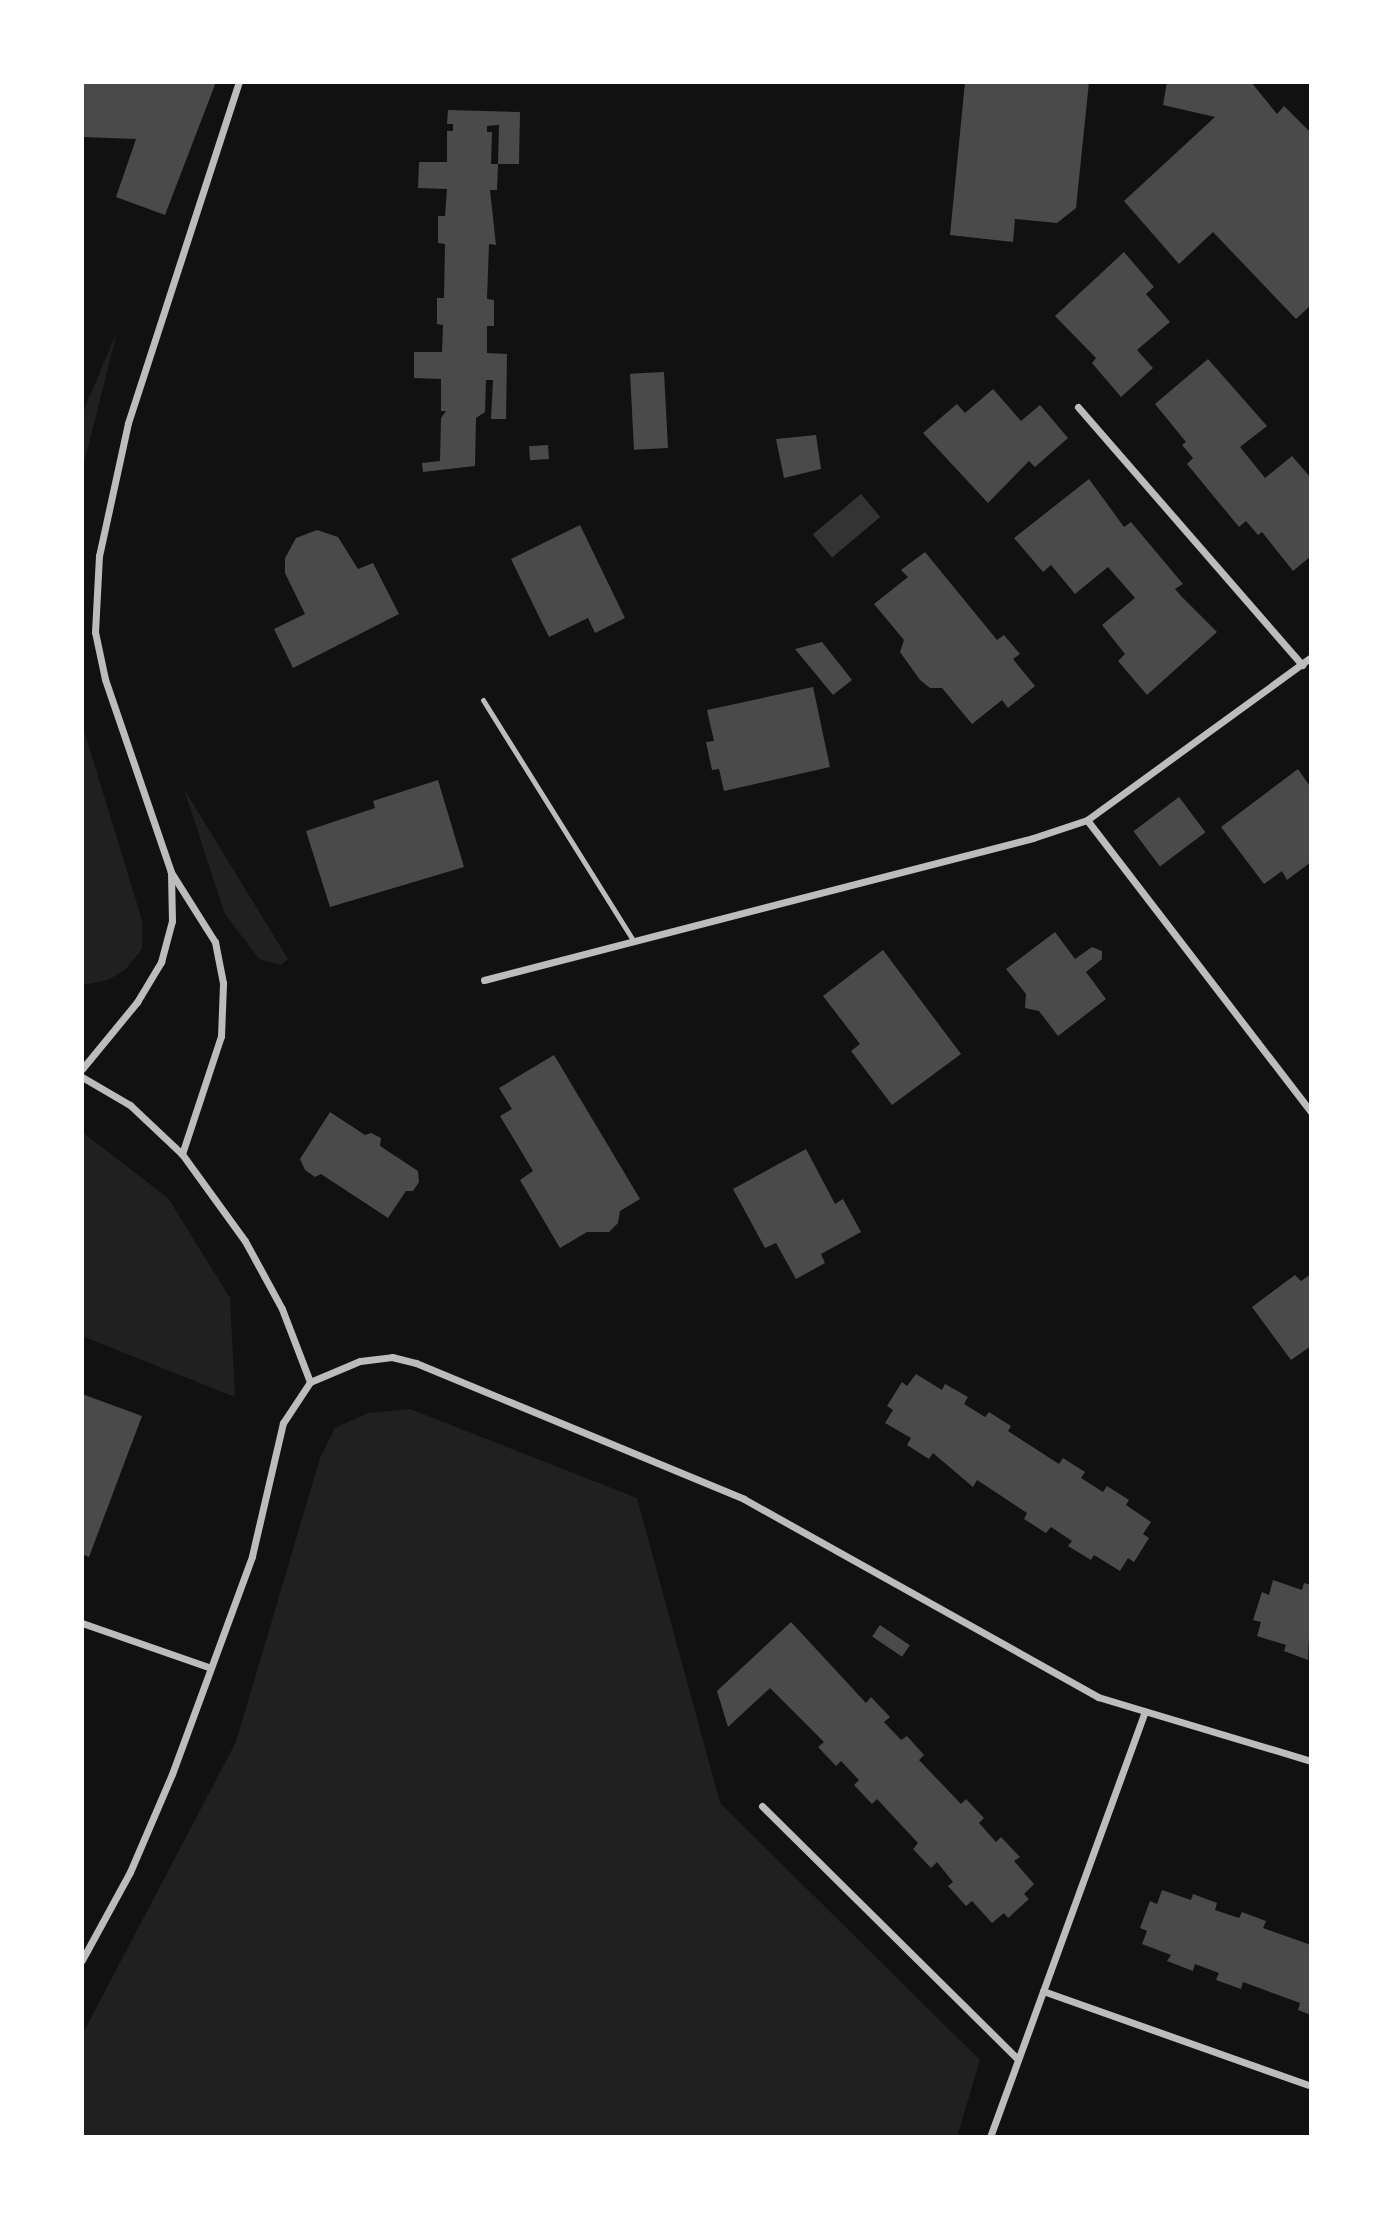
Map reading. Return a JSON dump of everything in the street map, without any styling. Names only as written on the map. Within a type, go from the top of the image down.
[{"type":"street","points":[[181,1154],[221,1036],[223,982],[215,942],[171,872],[105,679],[95,632],[99,556],[128,423],[239,82]]},
{"type":"street","points":[[1078,407],[1302,665]]},
{"type":"street","points":[[484,980],[1033,838],[1087,820],[1311,657]]},
{"type":"street","points":[[1087,820],[1311,1112]]},
{"type":"street","points":[[82,1069],[137,1002],[161,962],[172,920],[171,872]]},
{"type":"street","points":[[82,1077],[130,1105],[181,1154],[245,1241],[282,1309],[310,1382]]},
{"type":"street","points":[[82,1960],[131,1872],[172,1774],[208,1667],[252,1556],[283,1423],[310,1382],[360,1361],[392,1357],[540,1412],[744,1499],[1098,1697],[1144,1714],[1311,1762]]},
{"type":"street","points":[[82,1623],[208,1667]]},
{"type":"street","points":[[990,2137],[1144,1714]]},
{"type":"street","points":[[762,1806],[1018,2059]]},
{"type":"street","points":[[1043,1991],[1311,2086]]},
{"type":"lane","points":[[483,700],[633,940]]},
{"type":"shaded area","points":[[117,332],[82,471],[82,414]]},
{"type":"shaded area","points":[[861,494],[880,517],[832,557],[813,534]]},
{"type":"shaded area","points":[[82,724],[142,920],[142,949],[125,970],[108,980],[82,985]]},
{"type":"shaded area","points":[[184,789],[288,959],[281,965],[259,959],[225,914]]},
{"type":"shaded area","points":[[82,1132],[168,1198],[230,1298],[235,1397],[82,1336]]},
{"type":"shaded area","points":[[410,1409],[637,1498],[720,1803],[980,2060],[957,2137],[82,2137],[82,2035],[236,1742],[320,1458],[335,1428],[368,1413]]},
{"type":"building","points":[[82,82],[216,82],[165,215],[116,197],[136,139],[82,137]]},
{"type":"building","points":[[965,82],[1089,82],[1076,208],[1057,223],[1015,219],[1013,242],[950,235]]},
{"type":"building","points":[[1167,82],[1251,82],[1277,114],[1284,106],[1311,133],[1311,305],[1296,319],[1213,232],[1179,264],[1124,201],[1215,117],[1163,105]]},
{"type":"building","points":[[448,110],[520,112],[519,164],[498,164],[497,190],[490,190],[496,245],[489,244],[487,299],[494,300],[494,326],[487,326],[487,353],[507,354],[506,419],[491,419],[493,380],[486,380],[485,412],[476,418],[475,466],[423,472],[422,463],[440,461],[441,418],[446,411],[441,411],[441,379],[414,378],[414,352],[442,352],[443,325],[437,324],[437,298],[444,298],[445,244],[438,243],[438,216],[445,216],[447,189],[418,188],[419,162],[447,162],[447,131],[453,131],[453,124],[447,124]],"holes":[[[499,125],[498,164],[491,164],[492,132],[487,132],[487,126]]]},
{"type":"building","points":[[1124,252],[1154,287],[1146,294],[1170,322],[1137,350],[1153,368],[1121,397],[1092,363],[1096,358],[1055,316]]},
{"type":"building","points":[[1208,359],[1267,426],[1240,447],[1265,478],[1292,456],[1311,478],[1311,556],[1293,571],[1262,532],[1258,535],[1246,521],[1239,527],[1187,464],[1193,458],[1182,445],[1186,442],[1155,404]]},
{"type":"building","points":[[664,372],[668,448],[634,450],[630,374]]},
{"type":"building","points":[[993,389],[1021,421],[1040,405],[1068,438],[1035,467],[1029,461],[988,503],[923,433],[957,404],[965,413]]},
{"type":"building","points":[[816,435],[821,469],[784,478],[776,439]]},
{"type":"building","points":[[548,445],[549,459],[530,460],[529,446]]},
{"type":"building","points":[[1089,479],[1124,527],[1131,522],[1183,584],[1175,589],[1217,632],[1147,695],[1118,661],[1125,654],[1102,625],[1135,598],[1108,567],[1075,594],[1051,565],[1043,572],[1014,538]]},
{"type":"building","points":[[580,525],[625,618],[595,633],[588,618],[549,637],[511,559]]},
{"type":"building","points":[[317,530],[338,537],[358,569],[373,563],[399,614],[293,668],[274,629],[305,614],[285,573],[285,558],[296,538]]},
{"type":"building","points":[[925,552],[997,640],[1004,635],[1020,654],[1013,659],[1035,686],[1008,708],[1002,700],[972,724],[942,688],[930,688],[920,680],[900,652],[904,640],[874,604],[908,577],[901,570]]},
{"type":"building","points":[[822,642],[852,680],[833,695],[795,649]]},
{"type":"building","points":[[813,687],[830,767],[724,791],[719,769],[712,770],[706,742],[714,741],[707,710]]},
{"type":"building","points":[[1298,769],[1311,788],[1311,862],[1287,880],[1282,871],[1264,884],[1221,827]]},
{"type":"building","points":[[438,780],[464,867],[330,907],[306,831],[375,808],[373,801]]},
{"type":"building","points":[[1179,797],[1205,832],[1160,866],[1133,831]]},
{"type":"building","points":[[1055,932],[1075,959],[1092,947],[1102,951],[1102,959],[1086,972],[1106,999],[1058,1036],[1039,1011],[1025,1008],[1026,994],[1006,969]]},
{"type":"building","points":[[883,950],[961,1054],[892,1105],[851,1051],[860,1044],[823,996]]},
{"type":"building","points":[[554,1055],[640,1199],[620,1211],[618,1223],[609,1232],[587,1232],[560,1248],[520,1180],[533,1171],[500,1116],[512,1109],[499,1088]]},
{"type":"building","points":[[330,1112],[365,1135],[371,1133],[381,1138],[380,1146],[418,1171],[419,1182],[413,1191],[406,1191],[388,1218],[321,1174],[315,1177],[305,1170],[300,1159]]},
{"type":"building","points":[[806,1149],[835,1204],[843,1199],[861,1232],[821,1254],[825,1263],[796,1279],[776,1243],[765,1248],[733,1189]]},
{"type":"building","points":[[1311,1274],[1311,1346],[1291,1360],[1252,1307],[1295,1275],[1301,1281]]},
{"type":"building","points":[[916,1374],[942,1390],[945,1384],[968,1397],[964,1404],[985,1417],[989,1412],[1011,1426],[1008,1431],[1059,1464],[1063,1458],[1085,1472],[1081,1478],[1103,1492],[1107,1486],[1129,1500],[1126,1505],[1151,1522],[1143,1534],[1149,1538],[1134,1562],[1128,1558],[1120,1571],[1094,1555],[1091,1560],[1068,1546],[1072,1541],[1051,1527],[1046,1533],[1024,1519],[1027,1513],[977,1480],[973,1487],[933,1453],[929,1459],[907,1445],[911,1438],[885,1423],[893,1410],[887,1406],[902,1382],[907,1386]]},
{"type":"building","points":[[82,1394],[142,1416],[89,1557],[82,1554]]},
{"type":"building","points":[[1273,1580],[1302,1590],[1304,1583],[1311,1585],[1308,1660],[1284,1651],[1286,1645],[1257,1636],[1261,1622],[1253,1620],[1262,1592],[1269,1595]]},
{"type":"building","points":[[791,1622],[866,1703],[871,1697],[890,1717],[884,1722],[901,1740],[907,1736],[924,1755],[919,1760],[961,1804],[966,1799],[984,1818],[979,1823],[996,1842],[1001,1837],[1020,1857],[1014,1861],[1034,1884],[1024,1894],[1029,1899],[1008,1918],[1004,1913],[992,1923],[972,1901],[966,1906],[948,1886],[953,1882],[937,1862],[931,1868],[913,1849],[918,1843],[877,1799],[872,1804],[854,1785],[859,1780],[841,1761],[836,1766],[818,1747],[824,1742],[770,1688],[728,1727],[717,1691]]},
{"type":"building","points":[[880,1625],[910,1645],[902,1657],[872,1637]]},
{"type":"building","points":[[1162,1890],[1191,1900],[1193,1894],[1217,1903],[1215,1910],[1239,1918],[1242,1912],[1266,1921],[1263,1928],[1311,1945],[1311,2015],[1298,2010],[1300,2003],[1243,1982],[1241,1989],[1216,1980],[1219,1973],[1195,1964],[1193,1971],[1167,1961],[1171,1955],[1142,1944],[1147,1931],[1140,1928],[1150,1901],[1157,1904]]}]
